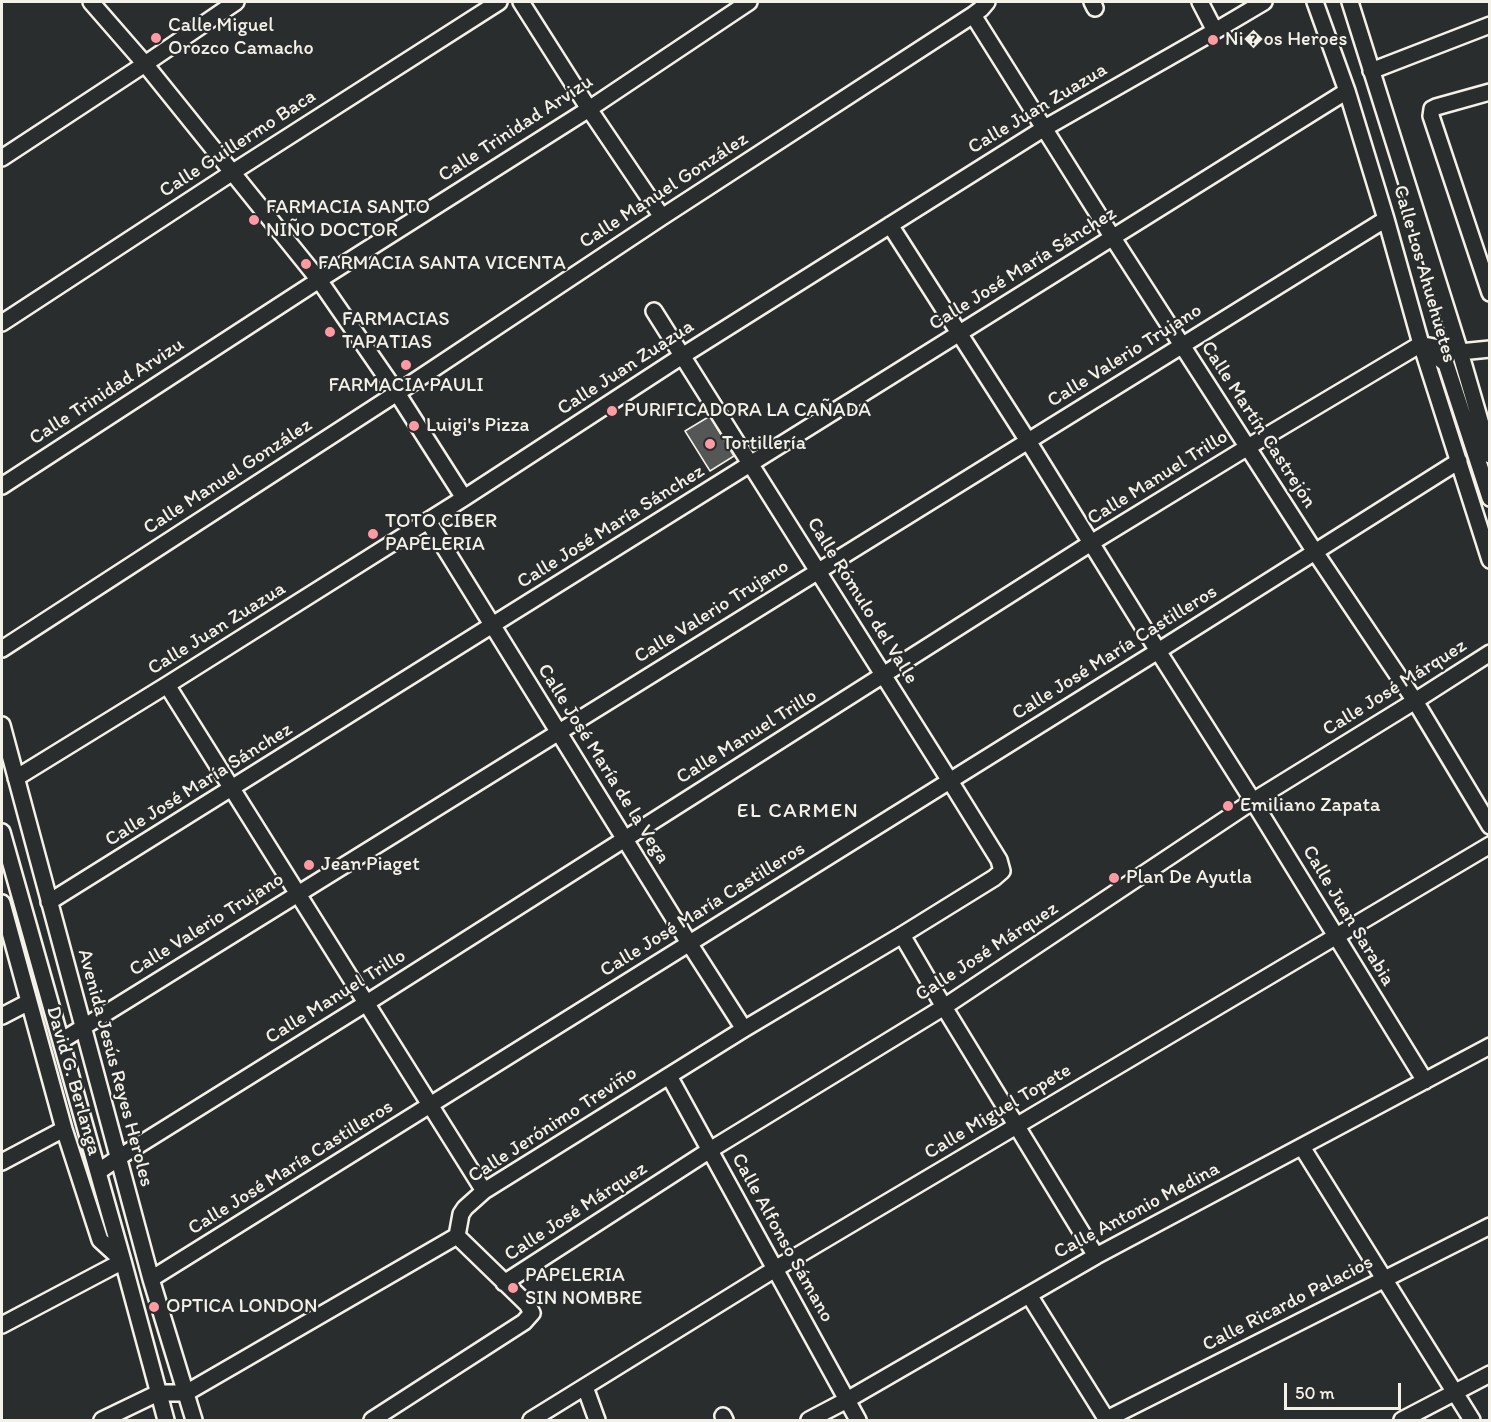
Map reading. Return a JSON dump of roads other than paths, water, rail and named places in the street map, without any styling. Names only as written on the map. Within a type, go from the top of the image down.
[{"type":"street","points":[[91,2],[145,64],[319,279],[397,393],[464,498]]},
{"type":"street","points":[[2,158],[236,2]]},
{"type":"street","name":"Calle Guillermo Baca","points":[[2,323],[499,2]]},
{"type":"street","points":[[521,2],[589,109],[662,217]]},
{"type":"street","name":"Calle Trinidad Arvizu","points":[[2,486],[319,279],[589,109],[750,2]]},
{"type":"street","name":"Calle Manuel González","points":[[2,649],[973,15],[986,2]]},
{"type":"street","points":[[1200,2],[1215,31]]},
{"type":"street","name":"Calle Juan Zuazua","points":[[16,778],[428,521],[682,356],[1043,129],[1264,2]]},
{"type":"street","name":"Calle Los Ahuehuetes","points":[[1315,2],[1347,91],[1421,344],[1490,560]]},
{"type":"street","name":"Calle Los Ahuehuetes","points":[[1350,2],[1490,455]]},
{"type":"street","name":"Calle Martín Castrejón","points":[[973,15],[1043,129],[1315,552],[1415,701],[1490,826]]},
{"type":"street","points":[[1371,71],[1490,25]]},
{"type":"street","name":"Calle José María Sánchez","points":[[49,902],[1347,91]]},
{"type":"street","points":[[1490,92],[1436,107],[1431,113],[1483,250],[1490,293]]},
{"type":"street","name":"Calle Valerio Trujano","points":[[61,1041],[1386,219]]},
{"type":"street","name":"Calle Juan Sarabia","points":[[890,225],[1028,441],[1425,1081]]},
{"type":"street","name":"Calle Rómulo del Valle","points":[[654,311],[950,781],[999,860],[1002,871]]},
{"type":"street","points":[[1421,344],[1460,352],[1490,349]]},
{"type":"street","points":[[1421,344],[1446,364],[1490,498]]},
{"type":"street","name":"Calle Manuel Trillo","points":[[98,1172],[1091,543],[1421,344]]},
{"type":"street","name":"Calle José María Castilleros","points":[[151,1279],[1459,461]]},
{"type":"street","name":"Calle José María de la Vega","points":[[428,521],[744,1029]]},
{"type":"street","name":"Calle José Márquez","points":[[504,1283],[710,1150],[944,1007],[1253,801],[1490,653]]},
{"type":"street","points":[[167,685],[484,1191]]},
{"type":"street","name":"Avenida Jesús Reyes Heroles","points":[[2,725],[151,1279],[194,1420]]},
{"type":"street","points":[[2,832],[166,1420]]},
{"type":"street","name":"Calle Miguel Topete","points":[[531,1420],[775,1269],[1490,845]]},
{"type":"street","name":"Calle Jerónimo Treviño","points":[[457,1236],[461,1214],[484,1191],[744,1029],[902,935],[1002,871]]},
{"type":"street","name":"David G. Berlanga","points":[[2,903],[64,1128],[100,1240],[123,1261]]},
{"type":"street","points":[[902,935],[1096,1256]]},
{"type":"street","points":[[2,1016],[28,1002]]},
{"type":"street","name":"Calle Antonio Medina","points":[[809,1420],[1096,1256],[1490,1046]]},
{"type":"street","name":"Calle Alfonso Sámano","points":[[669,1076],[858,1420]]},
{"type":"street","points":[[2,1162],[64,1128]]},
{"type":"street","points":[[1302,1147],[1472,1420]]},
{"type":"street","name":"Calle Ricardo Palacios","points":[[1106,1420],[1490,1226]]},
{"type":"street","points":[[102,1420],[159,1393],[186,1393],[457,1236],[527,1304],[532,1313],[524,1322],[372,1420]]},
{"type":"street","points":[[2,1325],[123,1261]]},
{"type":"street","points":[[1029,1295],[1106,1420]]},
{"type":"street","points":[[1402,1420],[1490,1374]]},
{"type":"street","points":[[585,1387],[597,1420]]},
{"type":"place","name":"Calle Miguel Orozco Camacho","points":[[156,38]]},
{"type":"place","name":"Ni�os Heroes","points":[[1213,40]]},
{"type":"place","name":"FARMACIA SANTO NIÑO DOCTOR","points":[[254,220]]},
{"type":"place","name":"FARMACIA SANTA VICENTA","points":[[306,264]]},
{"type":"place","name":"FARMACIAS TAPATIAS","points":[[330,332]]},
{"type":"place","name":"FARMACIA PAULI","points":[[406,365]]},
{"type":"place","name":"PURIFICADORA LA CAÑADA","points":[[612,411]]},
{"type":"place","name":"Luigi's Pizza","points":[[414,426]]},
{"type":"place","name":"Tortillería","points":[[710,444]]},
{"type":"place","name":"TOTO CIBER PAPELERIA","points":[[373,534]]},
{"type":"place","name":"Emiliano Zapata","points":[[1228,806]]},
{"type":"place","name":"Jean Piaget","points":[[309,865]]},
{"type":"place","name":"Plan De Ayutla","points":[[1114,878]]},
{"type":"place","name":"PAPELERIA SIN NOMBRE","points":[[513,1288]]},
{"type":"place","name":"OPTICA LONDON","points":[[154,1307]]},
{"type":"district","name":"EL CARMEN","points":[[798,812]]}]
